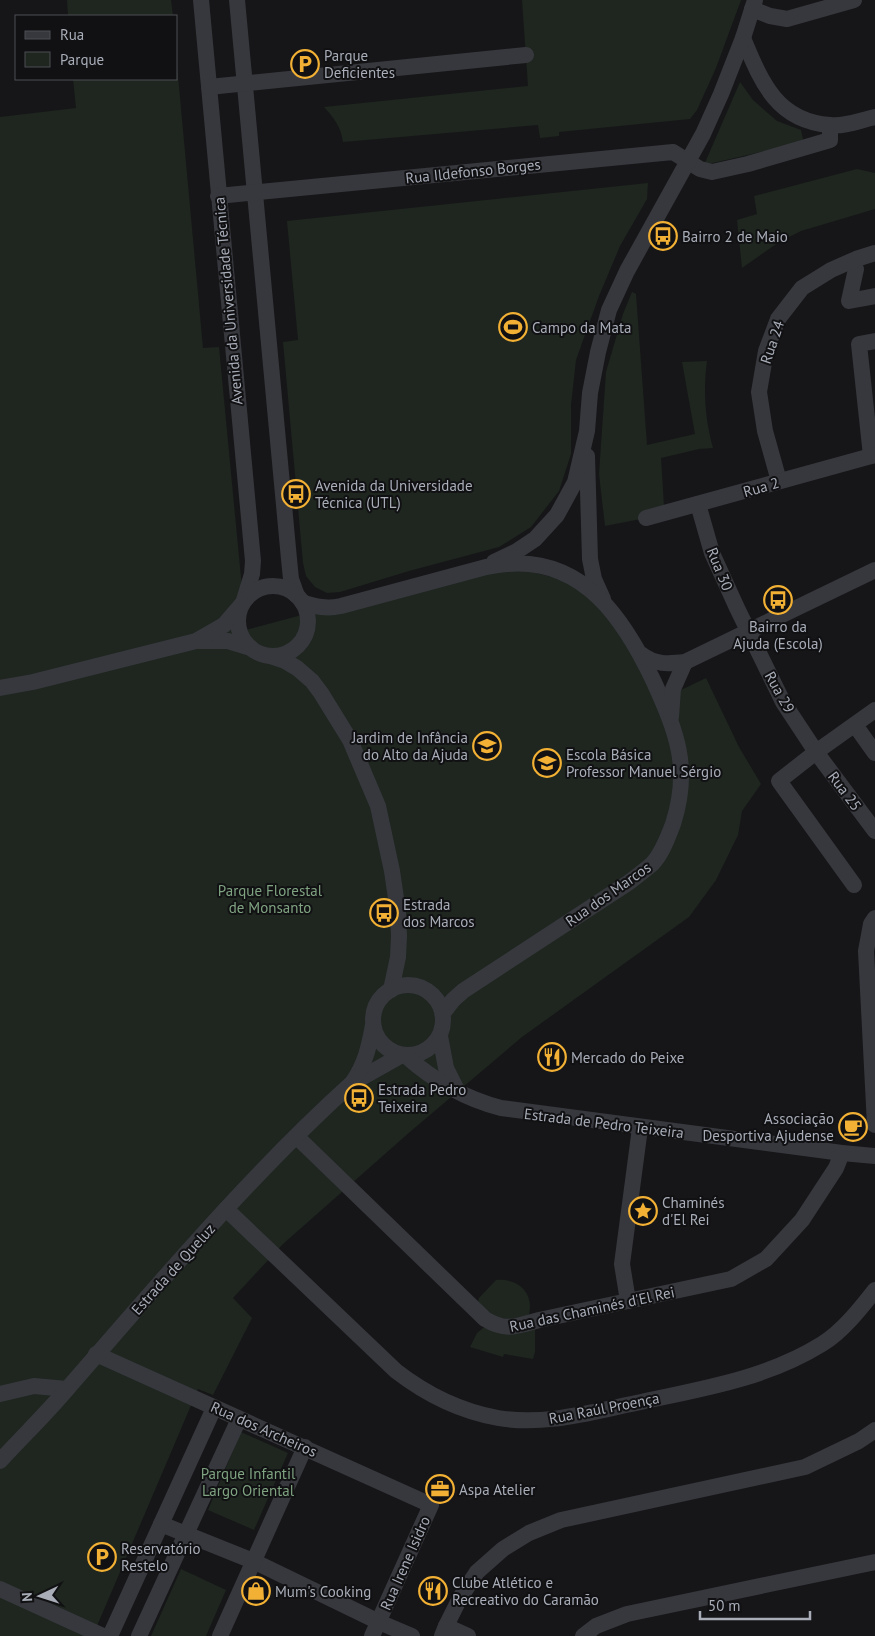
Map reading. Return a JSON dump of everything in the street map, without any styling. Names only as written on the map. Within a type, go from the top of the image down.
[{"type":"street","name":"Avenida da Universidade Técnica","points":[[201,0],[253,561],[252,574],[243,602]]},
{"type":"street","points":[[237,0],[291,579],[306,612],[307,623],[302,638],[291,650],[281,655],[270,656]]},
{"type":"street","points":[[486,567],[535,539],[557,515],[575,482],[587,431],[594,372],[609,310],[627,271],[703,134],[721,94],[754,5],[770,16],[787,19],[854,0]]},
{"type":"street","points":[[743,38],[767,90],[780,104],[792,113],[807,121],[830,126],[875,116]]},
{"type":"street","points":[[209,87],[526,55]]},
{"type":"street","name":"Rua Ildefonso Borges","points":[[218,196],[673,152],[700,169],[712,172],[748,164],[830,140],[830,126]]},
{"type":"street","name":"Rua 24","points":[[779,481],[765,431],[759,392],[766,351],[778,319],[802,288],[832,270],[875,253]]},
{"type":"street","points":[[856,269],[849,301],[875,296]]},
{"type":"street","points":[[867,343],[873,456]]},
{"type":"street","points":[[587,431],[590,559],[594,579],[604,601]]},
{"type":"street","name":"Rua 2","points":[[646,518],[873,456]]},
{"type":"street","name":"Rua 30","points":[[698,504],[712,553],[748,631]]},
{"type":"street","name":"Rua dos Marcos","points":[[299,599],[316,607],[330,608],[486,567],[509,563],[536,565],[552,569],[587,587],[604,601],[622,623],[641,654],[671,720],[679,747],[681,763],[680,794],[678,808],[668,838],[653,863],[628,883],[463,991],[443,1013]]},
{"type":"street","points":[[641,654],[650,661],[659,664],[685,662],[875,570]]},
{"type":"street","points":[[0,688],[33,682],[203,638],[224,625],[253,592],[264,587],[275,586],[287,589],[299,599]]},
{"type":"street","points":[[243,602],[239,613],[240,632],[242,638],[251,648]]},
{"type":"street","name":"Rua 29","points":[[748,631],[783,702],[816,752]]},
{"type":"street","points":[[192,642],[219,640],[235,643],[285,661],[312,681],[350,740],[378,806],[392,871],[398,912],[399,936],[398,957],[391,990]]},
{"type":"street","name":"Rua dos Marcos","points":[[671,720],[673,689],[685,662]]},
{"type":"street","points":[[854,885],[779,781],[875,710]]},
{"type":"street","points":[[855,725],[875,754]]},
{"type":"street","name":"Rua 25","points":[[816,752],[875,831]]},
{"type":"street","points":[[875,918],[871,924],[866,951],[875,1125]]},
{"type":"street","points":[[407,985],[423,988],[432,994],[439,1003],[443,1013],[443,1025],[440,1036],[426,1051],[417,1055],[404,1056],[392,1052],[383,1045],[373,1025],[373,1015],[383,996],[401,986],[407,985]]},
{"type":"street","name":"Estrada de Queluz","points":[[0,1461],[67,1389],[226,1209],[352,1083],[359,1074],[368,1052],[373,1025]]},
{"type":"street","points":[[440,1036],[446,1068],[457,1090]]},
{"type":"street","name":"Estrada de Queluz","points":[[352,1083],[404,1056]]},
{"type":"street","name":"Estrada de Pedro Teixeira","points":[[404,1056],[433,1078],[467,1097],[501,1108],[640,1128],[875,1156]]},
{"type":"street","points":[[628,1301],[622,1264],[640,1128]]},
{"type":"street","name":"Rua das Chaminés d'El Rei","points":[[296,1137],[485,1319],[504,1328],[731,1279],[766,1259],[802,1220],[836,1168],[842,1153]]},
{"type":"street","name":"Rua Raúl Proença","points":[[226,1209],[396,1372],[427,1394],[454,1406],[498,1418],[525,1420],[565,1418],[750,1377],[797,1358],[825,1342],[858,1312],[875,1290]]},
{"type":"street","name":"Rua dos Archeiros","points":[[96,1354],[431,1505]]},
{"type":"street","points":[[0,1394],[34,1386],[67,1389]]},
{"type":"street","points":[[110,1636],[214,1408]]},
{"type":"street","points":[[139,1636],[239,1419]]},
{"type":"street","points":[[468,1636],[444,1631],[460,1598],[477,1572],[503,1549],[529,1533],[560,1520],[805,1467],[859,1441],[875,1430]]},
{"type":"street","points":[[220,1636],[305,1447]]},
{"type":"street","name":"Rua Irene Isidro","points":[[375,1629],[431,1505]]},
{"type":"street","points":[[161,1524],[253,1561],[375,1629],[412,1636]]},
{"type":"street","points":[[583,1636],[596,1626],[626,1614],[875,1562]]},
{"type":"street","points":[[0,1589],[102,1636]]},
{"type":"green space","points":[[67,0],[171,0],[173,15],[68,15]]},
{"type":"green space","points":[[522,0],[741,0],[716,68],[697,110],[690,119],[559,132],[559,136],[540,138],[538,125],[343,142],[341,132],[324,107],[528,86]]},
{"type":"green space","name":"Parque Florestal de Monsanto","points":[[178,76],[203,348],[219,347],[246,630],[500,564],[584,585],[622,624],[660,700],[706,678],[739,747],[761,784],[742,811],[738,835],[716,880],[689,917],[522,1037],[411,1131],[283,1244],[233,1298],[252,1318],[213,1395],[198,1389],[94,1633],[0,1591],[0,117],[76,108],[73,80],[178,80]]},
{"type":"green space","points":[[740,82],[753,100],[777,121],[801,130],[803,139],[800,143],[704,165]]},
{"type":"green space","points":[[857,169],[875,173],[875,209],[801,231],[779,242],[742,268],[737,220],[757,214],[754,196]]},
{"type":"green space","points":[[648,183],[647,199],[620,246],[599,296],[576,360],[571,405],[571,454],[559,491],[531,527],[499,547],[340,592],[327,593],[315,587],[306,576],[303,563],[283,342],[298,340],[287,221]]},
{"type":"green space","points":[[632,292],[636,294],[647,445],[695,434],[682,362],[707,361],[706,404],[713,448],[699,449],[661,458],[664,506],[646,518],[605,526],[599,474],[606,372],[623,314]]},
{"type":"green space","points":[[496,1280],[512,1282],[524,1289],[530,1302],[528,1318],[517,1320],[492,1317],[478,1302],[479,1298]]},
{"type":"green space","points":[[535,1327],[535,1352],[533,1359],[504,1354],[503,1357],[470,1347],[477,1333],[483,1328]]},
{"type":"green space","name":"Parque Infantil Largo Oriental","points":[[241,1432],[288,1453],[254,1530],[208,1510]]},
{"type":"green space","points":[[181,1569],[226,1590],[206,1636],[151,1636]]},
{"type":"green space","points":[[0,1594],[86,1636],[0,1636]]},
{"type":"place","name":"Parque Deficientes","points":[[305,64]]},
{"type":"place","name":"Bairro 2 de Maio","points":[[663,236]]},
{"type":"place","name":"Campo da Mata","points":[[513,327]]},
{"type":"place","name":"Avenida da Universidade Técnica (UTL)","points":[[296,494]]},
{"type":"place","name":"Bairro da Ajuda (Escola)","points":[[778,600]]},
{"type":"place","name":"Jardim de Infância do Alto da Ajuda","points":[[487,746]]},
{"type":"place","name":"Escola Básica Professor Manuel Sérgio","points":[[547,763]]},
{"type":"place","name":"Estrada dos Marcos","points":[[384,913]]},
{"type":"place","name":"Mercado do Peixe","points":[[552,1057]]},
{"type":"place","name":"Estrada Pedro Teixeira","points":[[359,1098]]},
{"type":"place","name":"Associação Desportiva Ajudense","points":[[853,1127]]},
{"type":"place","name":"Chaminés d'El Rei","points":[[643,1211]]},
{"type":"place","name":"Aspa Atelier","points":[[440,1489]]},
{"type":"place","name":"Reservatório Restelo","points":[[102,1557]]},
{"type":"place","name":"Mum's Cooking","points":[[256,1591]]},
{"type":"place","name":"Clube Atlético e Recreativo do Caramão","points":[[433,1591]]}]
